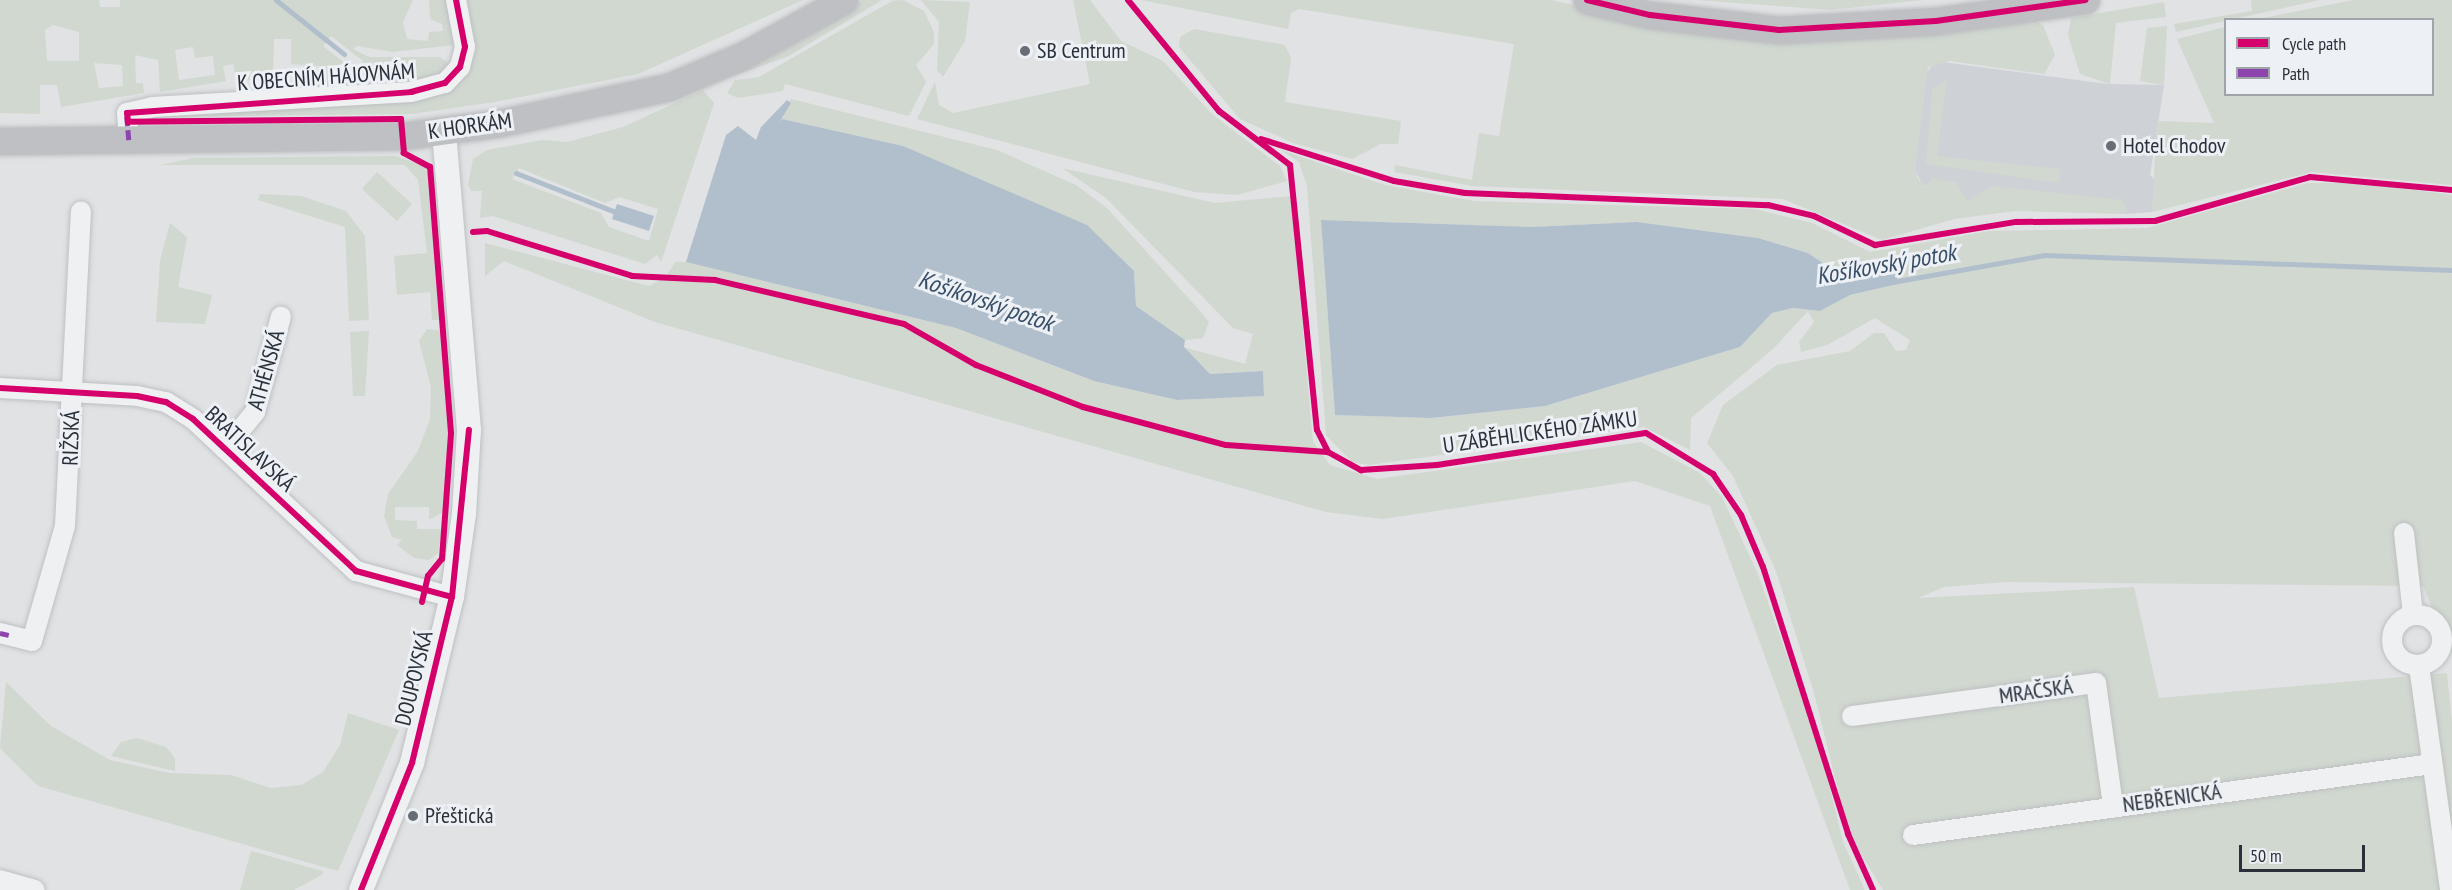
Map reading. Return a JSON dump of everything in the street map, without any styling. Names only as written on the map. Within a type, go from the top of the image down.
[{"type":"main road","name":"K HORKÁM","points":[[0,141],[129,141],[444,131],[669,87],[744,56],[844,0]]},
{"type":"main road","points":[[1587,0],[1650,15],[1779,30],[1936,21],[2044,2],[2086,0]]},
{"type":"street","name":"K OBECNÍM HÁJOVNÁM","points":[[129,141],[127,113],[152,107],[411,92],[445,84],[460,67],[465,47],[456,0]]},
{"type":"street","name":"DOUPOVSKÁ","points":[[361,890],[412,763],[452,597],[469,430],[444,131]]},
{"type":"street","name":"RIŽSKÁ","points":[[7,634],[32,641],[65,525],[81,211]]},
{"type":"street","name":"ATHÉNSKÁ","points":[[225,449],[255,412],[281,316]]},
{"type":"street","name":"BRATISLAVSKÁ","points":[[0,388],[73,392],[166,402],[225,449],[356,571],[452,597]]},
{"type":"street","points":[[2403,532],[2413,615]]},
{"type":"street","points":[[2413,615],[2432,620],[2447,644],[2437,656],[2418,666],[2404,662],[2392,646],[2396,626],[2413,615]]},
{"type":"street","points":[[2418,666],[2450,890]]},
{"type":"street","name":"MRAČSKÁ","points":[[1852,716],[2096,683],[2113,806]]},
{"type":"street","name":"NEBŘENICKÁ","points":[[1913,835],[2432,764]]},
{"type":"street","points":[[0,880],[35,890]]},
{"type":"shaded area","points":[[0,0],[99,0],[100,7],[120,7],[120,0],[413,0],[403,22],[407,39],[428,41],[429,32],[443,31],[442,24],[430,19],[429,0],[446,0],[455,45],[392,52],[357,46],[353,49],[369,57],[439,57],[450,64],[446,73],[425,82],[318,89],[320,66],[291,64],[291,39],[274,39],[273,79],[236,80],[233,64],[223,66],[226,81],[160,92],[158,60],[135,55],[136,83],[143,83],[144,93],[61,107],[57,85],[40,85],[40,114],[0,113]],"holes":[[[53,25],[79,32],[79,61],[47,61],[45,30]],[[331,36],[363,61],[355,71],[323,46]],[[193,47],[195,58],[213,56],[215,75],[179,80],[175,50]],[[94,63],[122,65],[123,86],[99,88]]]},
{"type":"shaded area","points":[[467,0],[803,0],[638,74],[495,102],[412,114],[150,117],[439,95],[460,81],[475,53]]},
{"type":"shaded area","points":[[863,0],[882,0],[789,56],[734,76],[733,72]]},
{"type":"shaded area","points":[[903,0],[924,11],[934,32],[934,44],[916,65],[926,82],[909,116],[785,84],[783,91],[738,98],[727,93],[735,80],[759,77],[892,1]]},
{"type":"shaded area","points":[[921,0],[970,2],[965,41],[943,77],[937,70],[939,22]]},
{"type":"shaded area","points":[[1073,0],[1090,0],[1121,41],[1163,61],[1213,115],[1280,166],[1287,181],[1237,195],[1194,192],[917,119],[935,82],[939,105],[953,113],[1090,84]]},
{"type":"shaded area","points":[[1141,0],[1552,0],[1682,32],[1805,42],[2034,20],[2043,25],[2055,55],[2044,74],[1949,61],[1928,67],[1915,170],[1918,179],[1926,187],[1932,178],[1955,182],[1968,201],[1992,186],[2122,200],[2127,208],[2124,214],[2015,211],[1954,219],[1882,240],[1783,199],[1472,186],[1394,172],[1395,165],[1472,180],[1479,133],[1499,136],[1514,44],[1299,9],[1291,13],[1288,29]]},
{"type":"shaded area","points":[[1696,0],[1923,0],[1830,10]]},
{"type":"shaded area","points":[[2251,0],[2320,0],[2239,18],[2224,18],[2224,21],[2176,32],[2174,24],[2252,11]]},
{"type":"shaded area","points":[[2353,0],[2452,0],[2452,185],[2312,172],[2152,212],[2157,121],[2214,123],[2177,39],[2224,27],[2224,96],[2434,96],[2434,18],[2263,18]]},
{"type":"shaded area","points":[[2164,2],[2166,17],[2116,23],[2110,84],[2080,74],[2068,35],[2071,18]]},
{"type":"shaded area","points":[[2167,26],[2164,85],[2140,81],[2147,28]]},
{"type":"shaded area","points":[[1194,29],[1285,45],[1291,58],[1285,102],[1401,121],[1398,144],[1381,144],[1352,159],[1293,143],[1240,119],[1179,47],[1180,37]]},
{"type":"shaded area","points":[[1935,61],[2107,84],[2164,85],[2150,175],[2155,180],[2152,212],[2124,214],[2126,210],[1985,190],[1968,202],[1955,182],[1923,186],[1915,170],[1923,78]]},
{"type":"shaded area","points":[[1947,80],[1937,156],[2061,169],[2059,183],[1926,164],[1932,89]]},
{"type":"shaded area","points":[[703,90],[714,103],[661,262],[657,255],[645,264],[493,216],[480,218],[482,191],[471,191],[468,185],[473,159],[487,150],[542,140],[567,142],[623,127]],"holes":[[[519,168],[605,203],[619,197],[658,209],[649,241],[609,227],[601,213],[512,179]]]},
{"type":"shaded area","points":[[791,99],[997,150],[1076,185],[1107,208],[1200,311],[1209,322],[1203,338],[1185,340],[1136,306],[1134,271],[903,146],[782,119]]},
{"type":"shaded area","points":[[1281,150],[1385,185],[1474,201],[1755,209],[1812,223],[1870,252],[1989,231],[2147,228],[2308,183],[2364,183],[2452,195],[2452,656],[2423,586],[2006,582],[1944,587],[1918,598],[2134,587],[2159,698],[2447,673],[2452,723],[2452,890],[1883,890],[1849,834],[1814,693],[1776,571],[1733,476],[1707,443],[1723,405],[1777,365],[1850,351],[1874,333],[1884,333],[1896,351],[1906,350],[1910,340],[1875,318],[1827,345],[1801,352],[1799,342],[1814,322],[1808,311],[1773,349],[1691,418],[1690,450],[1644,427],[1369,465],[1352,462],[1326,435],[1307,186],[1299,162]],"holes":[[[1321,220],[1531,227],[1637,222],[1758,238],[1808,253],[1832,269],[1895,272],[1898,284],[1850,295],[1820,311],[1793,308],[1772,313],[1740,347],[1545,406],[1431,418],[1335,415]]]},
{"type":"shaded area","points":[[395,156],[423,165],[429,175],[439,320],[432,320],[430,292],[397,295],[394,256],[427,253],[418,180],[405,165],[160,165],[194,158]]},
{"type":"shaded area","points":[[1062,168],[1215,203],[1291,196],[1313,442],[1330,465],[1377,479],[1641,442],[1700,473],[1722,497],[1758,574],[1821,752],[1843,842],[1865,890],[1850,890],[1710,506],[1635,481],[1383,519],[1326,512],[655,322],[504,261],[485,276],[485,243],[649,286],[666,277],[675,262],[686,262],[956,328],[1094,381],[1177,400],[1264,396],[1263,371],[1210,374],[1183,347],[1245,364],[1253,334],[1233,328],[1106,198]]},
{"type":"shaded area","points":[[377,172],[412,204],[397,221],[362,189]]},
{"type":"shaded area","points":[[260,194],[301,196],[346,211],[365,236],[369,320],[349,321],[345,227],[258,200]]},
{"type":"shaded area","points":[[170,223],[187,237],[178,287],[212,295],[205,324],[156,322],[160,261]]},
{"type":"shaded area","points":[[427,329],[444,331],[448,432],[444,512],[429,520],[429,507],[395,507],[395,520],[417,521],[417,529],[442,529],[438,553],[429,560],[414,558],[397,545],[402,540],[392,537],[384,516],[388,494],[418,451],[430,419],[431,387],[419,341]]},
{"type":"shaded area","points":[[369,331],[365,396],[353,396],[350,332]]},
{"type":"shaded area","points":[[6,682],[51,726],[110,760],[169,773],[231,775],[271,788],[301,785],[323,772],[340,745],[348,713],[399,730],[338,871],[38,786],[0,748]]},
{"type":"shaded area","points":[[137,738],[166,747],[175,758],[175,771],[111,756],[121,742]]},
{"type":"shaded area","points":[[251,851],[322,871],[323,874],[294,890],[240,890]]},
{"type":"water","points":[[787,100],[791,103],[779,123],[782,119],[903,146],[1087,225],[1134,271],[1136,306],[1185,340],[1184,347],[1210,374],[1263,371],[1264,396],[1177,400],[1094,381],[956,328],[686,262],[726,135],[738,126],[756,140],[761,127]]},
{"type":"water","points":[[617,204],[654,216],[649,231],[612,219]]},
{"type":"water","points":[[1321,220],[1531,227],[1637,222],[1758,238],[1808,253],[1832,269],[1896,272],[1898,284],[1850,295],[1820,311],[1793,308],[1772,313],[1740,347],[1545,406],[1431,418],[1335,415]]},
{"type":"waterway","name":"Košíkovský potok","points":[[276,0],[344,54]]},
{"type":"waterway","name":"Košíkovský potok","points":[[516,173],[618,213]]},
{"type":"waterway","name":"Košíkovský potok","points":[[1892,282],[2045,255],[2452,270]]},
{"type":"marked path","points":[[127,117],[129,141]]},
{"type":"marked path","points":[[0,633],[13,636]]},
{"type":"cycle path","points":[[422,602],[428,576],[442,559],[451,433],[430,167],[404,153],[401,119],[128,122],[127,113],[411,92],[445,83],[460,67],[465,47],[456,0]]},
{"type":"cycle path","name":"U ZÁBĚHLICKÉHO ZÁMKU","points":[[1128,0],[1219,111],[1290,165],[1317,430],[1328,452],[1361,470],[1437,465],[1646,433],[1713,474],[1741,515],[1763,567],[1848,834],[1873,890]]},
{"type":"cycle path","points":[[1587,0],[1650,15],[1779,30],[1936,21],[2086,0]]},
{"type":"cycle path","points":[[1261,139],[1394,181],[1465,193],[1768,205],[1814,216],[1875,245],[2016,222],[2155,221],[2310,177],[2452,190]]},
{"type":"cycle path","points":[[473,232],[487,231],[632,276],[715,280],[904,324],[976,365],[1083,407],[1226,445],[1328,452]]},
{"type":"cycle path","points":[[0,388],[137,396],[166,402],[193,419],[356,571],[452,597]]},
{"type":"cycle path","points":[[361,890],[412,763],[452,597],[469,430]]},
{"type":"place","name":"SB Centrum","points":[[1025,51]]},
{"type":"place","name":"Hotel Chodov","points":[[2111,146]]},
{"type":"place","name":"Přeštická","points":[[413,816]]}]
